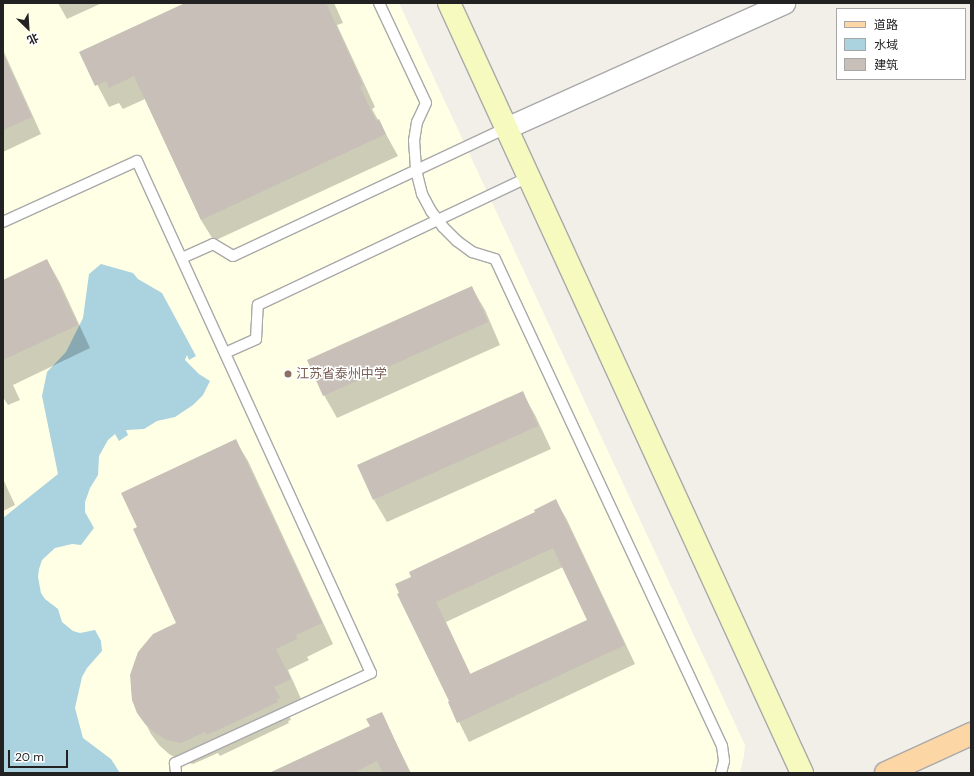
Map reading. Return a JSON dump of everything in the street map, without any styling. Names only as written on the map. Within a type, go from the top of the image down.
[{"type":"main road","points":[[886,773],[971,734]]},
{"type":"street","points":[[449,3],[802,773]]},
{"type":"street","points":[[506,128],[784,3]]},
{"type":"lane","points":[[379,3],[426,103],[417,122],[414,140],[416,170],[422,194],[437,220],[457,241],[472,252],[494,259],[722,746],[724,761],[721,773]]},
{"type":"lane","points":[[182,258],[213,244],[233,256],[506,128]]},
{"type":"lane","points":[[3,222],[137,161],[372,673],[175,763],[176,773]]},
{"type":"lane","points":[[225,353],[256,339],[258,305],[529,177]]},
{"type":"shaded area","name":"江苏省泰州中学","points":[[3,3],[399,3],[745,745],[740,773],[3,773]]},
{"type":"water","points":[[101,264],[133,273],[138,279],[162,293],[196,356],[189,360],[187,355],[185,360],[199,374],[210,381],[203,395],[193,405],[175,417],[157,421],[144,429],[126,430],[128,435],[119,441],[115,434],[108,440],[99,456],[98,475],[90,488],[85,502],[85,512],[94,528],[81,545],[72,544],[55,548],[42,560],[39,569],[38,577],[41,593],[45,599],[58,609],[62,622],[73,631],[80,633],[95,630],[101,641],[102,651],[87,668],[82,677],[75,708],[83,738],[111,759],[120,773],[3,773],[3,518],[58,474],[42,396],[47,372],[66,352],[83,318],[89,274]]},
{"type":"building","points":[[185,3],[326,3],[363,85],[360,87],[376,121],[379,119],[386,134],[201,220],[134,76],[109,88],[106,81],[95,86],[79,52]]},
{"type":"building","points":[[3,54],[32,117],[3,130]]},
{"type":"building","points":[[47,259],[78,325],[3,360],[3,280]]},
{"type":"building","points":[[472,286],[488,322],[323,396],[307,360]]},
{"type":"building","points":[[523,391],[538,426],[373,500],[357,465]]},
{"type":"building","points":[[236,439],[322,623],[296,635],[297,639],[276,649],[291,679],[274,687],[280,698],[277,699],[278,702],[207,735],[205,732],[181,743],[167,740],[155,733],[145,724],[137,713],[132,700],[130,675],[138,652],[153,634],[176,623],[133,529],[137,527],[121,493]]},
{"type":"building","points":[[556,499],[625,645],[457,723],[448,702],[449,701],[397,594],[399,593],[395,584],[411,577],[409,572],[535,512],[534,510]],"holes":[[[553,548],[587,620],[470,674],[436,602]]]},
{"type":"building","points":[[382,712],[410,773],[383,773],[377,761],[353,773],[269,773],[370,726],[366,719]]},
{"type":"place","name":"江苏省泰州中学","points":[[288,374]]}]
